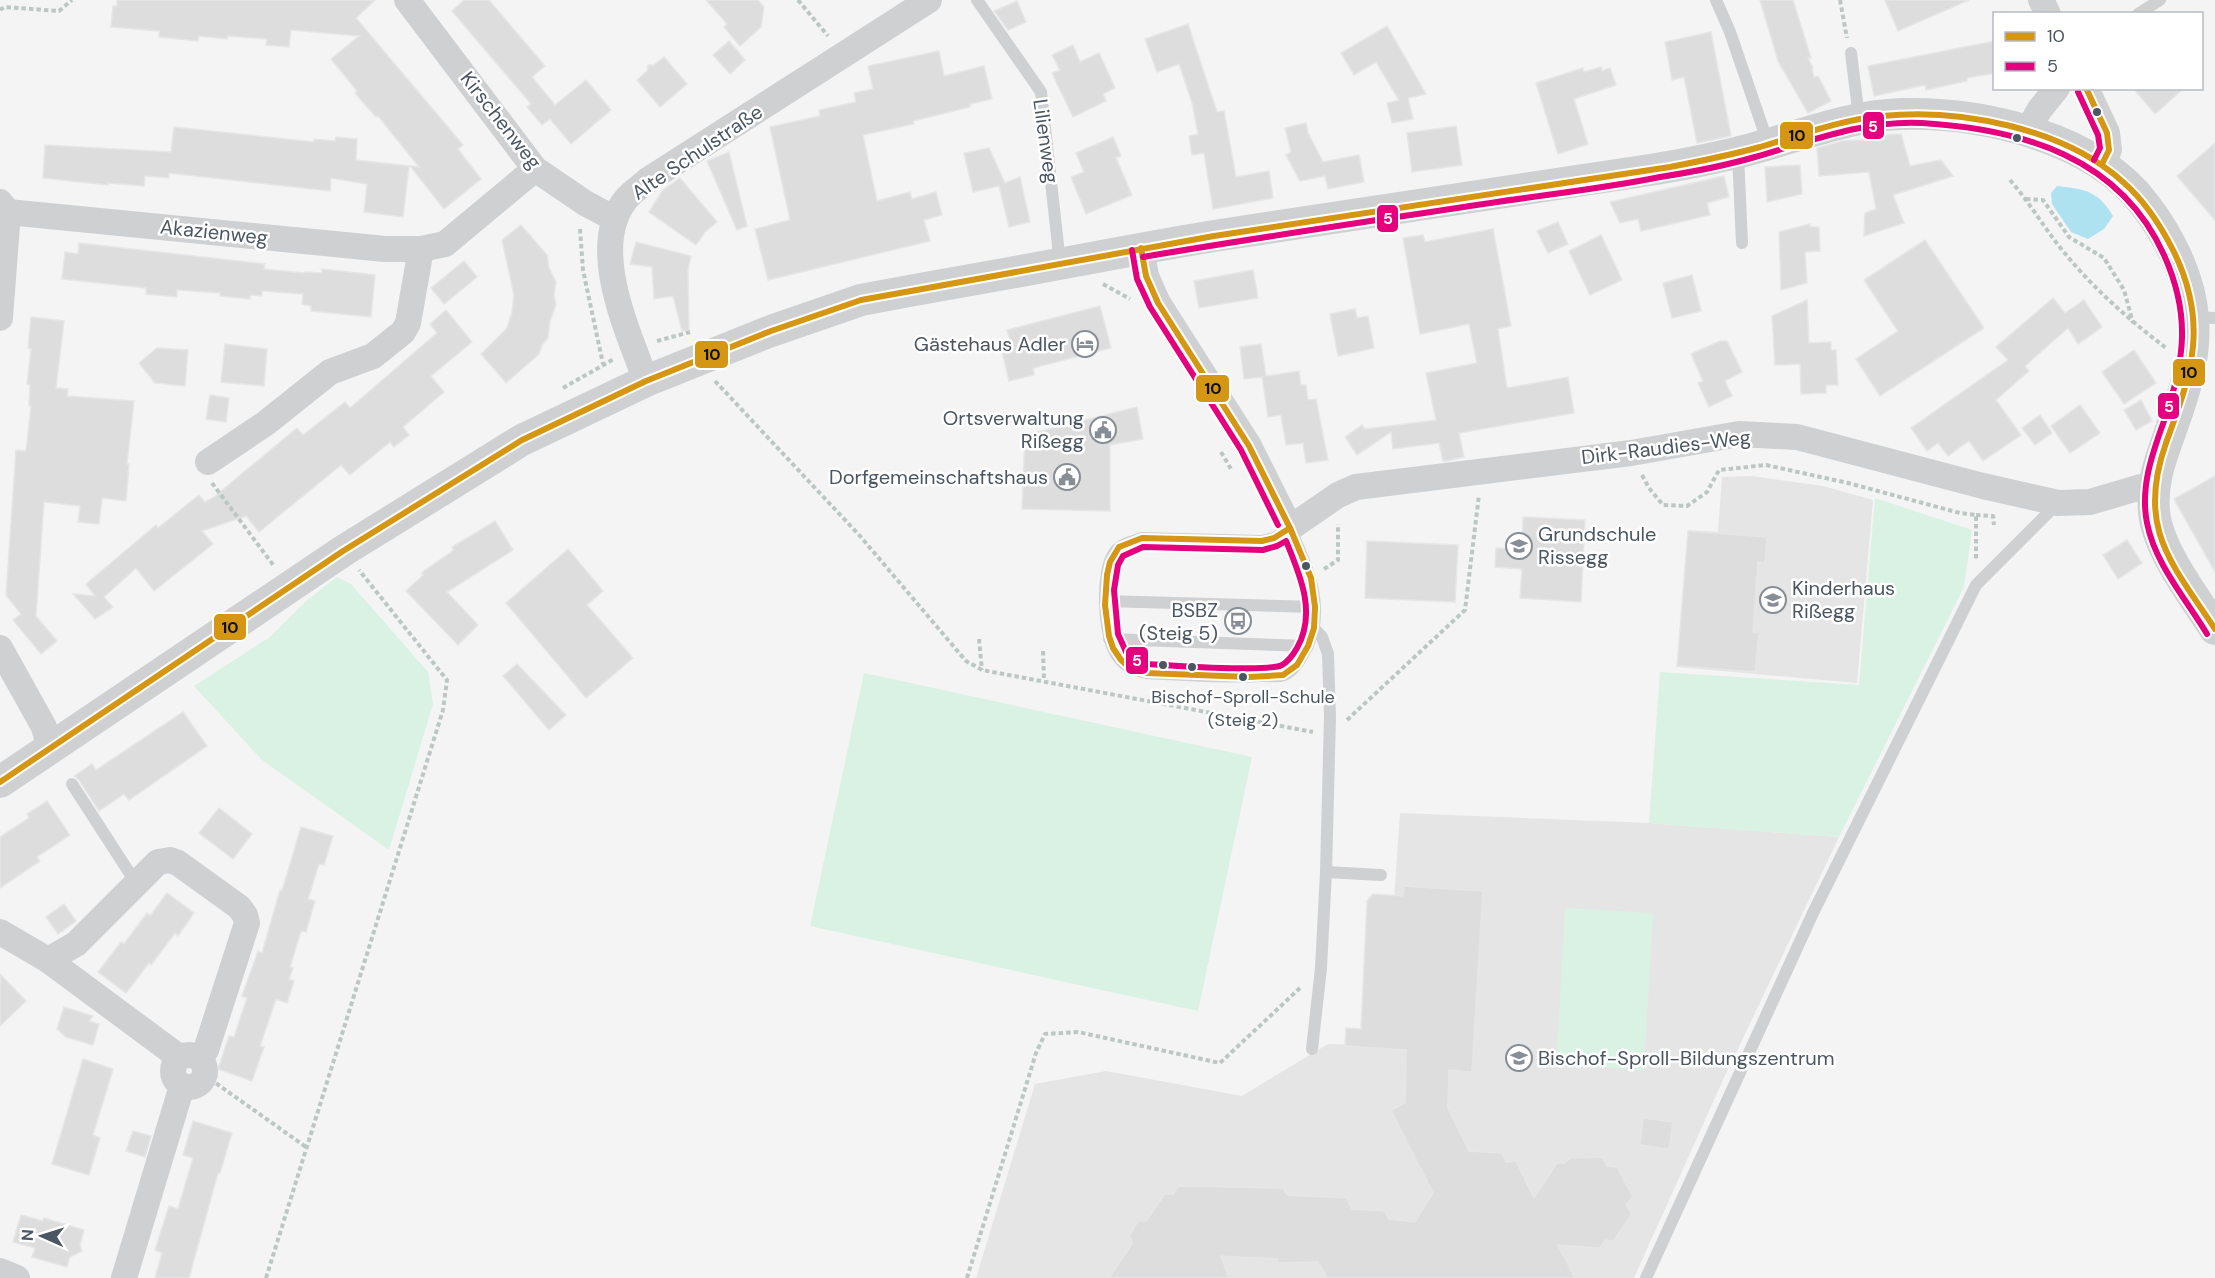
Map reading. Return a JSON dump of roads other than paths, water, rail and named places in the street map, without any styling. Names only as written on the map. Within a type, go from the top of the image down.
[{"type":"street","name":"Kirschenweg","points":[[407,0],[535,169],[585,203],[615,219]]},
{"type":"street","name":"Alte Schulstraße","points":[[646,381],[613,284],[609,250],[615,219],[627,198],[648,180],[929,0]]},
{"type":"street","points":[[2027,131],[2040,109],[2055,90]]},
{"type":"street","points":[[2087,90],[2107,133],[2109,150],[2102,164]]},
{"type":"street","points":[[0,782],[343,551],[522,440],[646,381],[713,375],[771,331],[861,300],[1141,248],[1636,172],[1738,153],[1859,118],[1901,114],[1970,118],[2027,131],[2053,140],[2102,164],[2129,185],[2147,206],[2164,234],[2187,288],[2204,318],[2173,424],[2157,465],[2154,510],[2157,528],[2164,547],[2215,629]]},
{"type":"street","name":"Akazienweg","points":[[4,207],[373,248],[421,249],[445,244],[535,169]]},
{"type":"street","points":[[0,318],[4,207]]},
{"type":"street","points":[[1141,248],[1146,276],[1158,303],[1250,446],[1290,528]]},
{"type":"street","points":[[208,470],[330,372],[373,356],[402,332],[408,323],[421,249]]},
{"type":"street","name":"Dirk-Raudies-Weg","points":[[1290,528],[1338,495],[1356,487],[1630,453],[1738,434],[1797,437],[1983,486],[2058,503],[2090,502],[2141,487],[2154,488]]},
{"type":"street","points":[[0,648],[44,727],[50,749]]},
{"type":"street","points":[[48,960],[76,944],[158,862],[170,860],[178,863],[240,907],[245,915],[246,931],[206,1050],[194,1063],[174,1064],[172,1072],[182,1086],[124,1278]]},
{"type":"street","points":[[0,932],[48,960],[194,1063]]},
{"type":"street","points":[[0,1271],[17,1278]]},
{"type":"lane","name":"Lilienweg","points":[[977,0],[1041,92],[1060,264]]},
{"type":"lane","points":[[1716,0],[1730,32],[1768,143]]},
{"type":"lane","points":[[2141,12],[2160,0]]},
{"type":"lane","points":[[1851,53],[1859,118]]},
{"type":"lane","points":[[1738,153],[1742,243]]},
{"type":"lane","points":[[1646,1278],[1813,913],[1976,585],[2058,503]]},
{"type":"lane","points":[[1290,528],[1311,578],[1315,608],[1314,628],[1308,646],[1297,665],[1283,675],[1249,677],[1157,674],[1132,670],[1117,657],[1109,639],[1105,601],[1107,567],[1114,551],[1126,543],[1142,538],[1262,541],[1274,538],[1290,528]]},
{"type":"lane","points":[[1105,601],[1315,608]]},
{"type":"lane","points":[[1312,1049],[1321,968],[1330,735],[1328,654],[1322,637],[1314,628]]},
{"type":"lane","points":[[1109,639],[1308,646]]},
{"type":"lane","points":[[72,784],[136,884]]},
{"type":"lane","points":[[1326,872],[1381,875]]},
{"type":"water","points":[[2057,186],[2083,190],[2102,201],[2113,216],[2104,229],[2088,239],[2071,232],[2052,204],[2051,193]]},
{"type":"place","name":"Gästehaus Adler","points":[[1085,344]]},
{"type":"place","name":"Ortsverwaltung Rißegg","points":[[1103,430]]},
{"type":"place","name":"Dorfgemeinschaftshaus","points":[[1067,477]]},
{"type":"place","name":"Grundschule Rissegg","points":[[1519,546]]},
{"type":"place","name":"Kinderhaus Rißegg","points":[[1773,600]]},
{"type":"place","name":"BSBZ (Steig 5)","points":[[1238,621]]},
{"type":"place","name":"Bischof-Sproll-Schule (Steig 2)","points":[[1243,677]]},
{"type":"place","name":"Bischof-Sproll-Bildungszentrum","points":[[1519,1058]]}]
